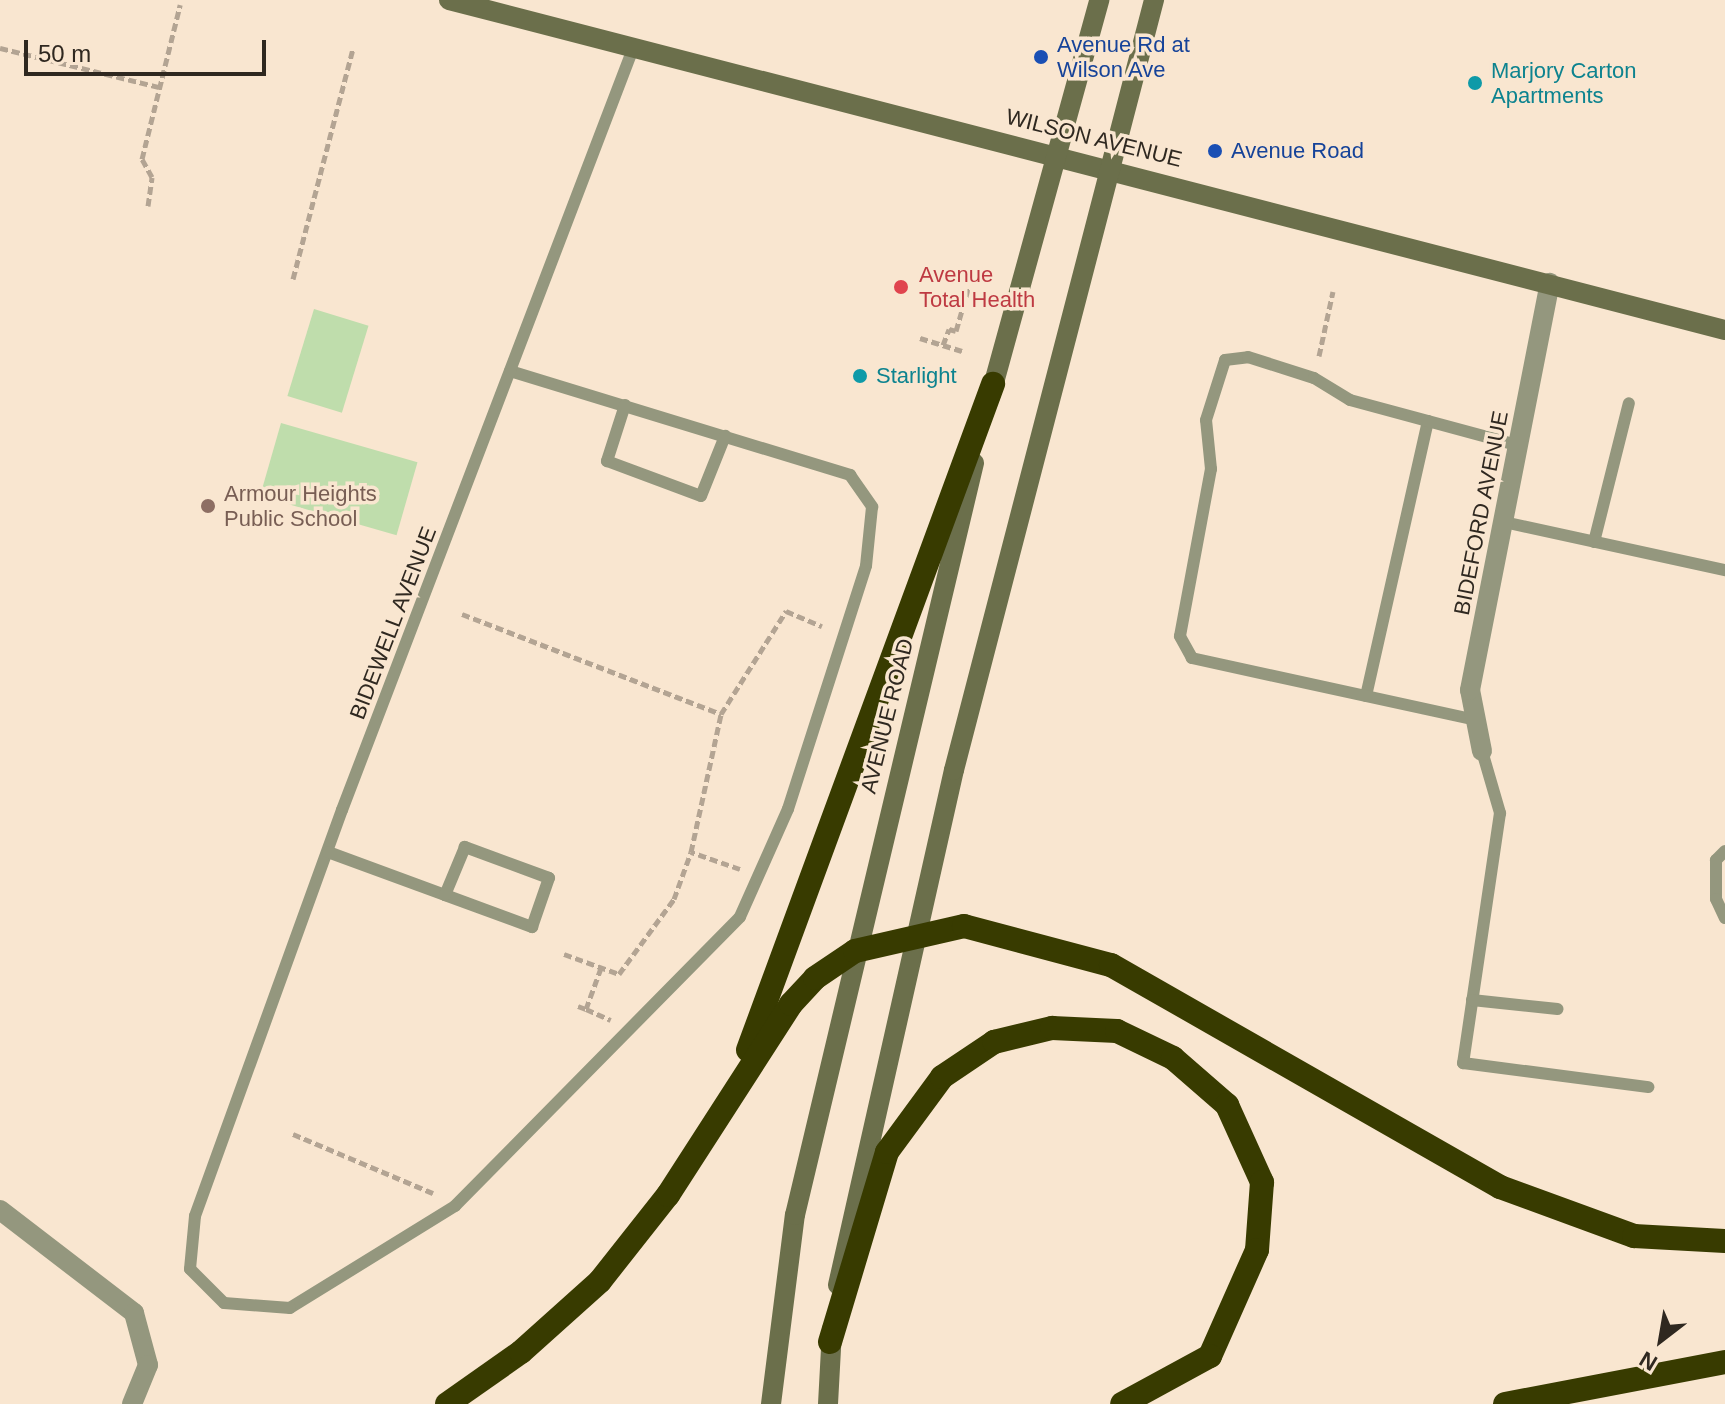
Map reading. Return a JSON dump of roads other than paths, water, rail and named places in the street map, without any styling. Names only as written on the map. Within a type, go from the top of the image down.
[{"type":"highway","points":[[731,1095],[993,384]]},
{"type":"highway","points":[[447,1404],[521,1352],[600,1281],[668,1195],[791,1004],[855,951],[920,932],[964,926],[1111,965],[1500,1187],[1634,1236],[1725,1241]]},
{"type":"highway","points":[[830,1342],[887,1152],[942,1077],[994,1042],[1052,1028],[1117,1031],[1173,1058],[1227,1105],[1262,1182],[1257,1250],[1210,1356],[1122,1404]]},
{"type":"highway","points":[[1505,1404],[1725,1362]]},
{"type":"main road","name":"WILSON AVENUE","points":[[449,0],[1056,151],[1725,330]]},
{"type":"main road","name":"AVENUE ROAD","points":[[771,1404],[795,1215],[855,951],[993,384],[1099,0]]},
{"type":"main road","points":[[828,1404],[830,1342],[843,1252],[920,932],[954,770],[1154,0]]},
{"type":"street","name":"BIDEFORD AVENUE","points":[[1482,751],[1470,690],[1550,283]]},
{"type":"street","points":[[0,1210],[134,1313],[148,1365],[132,1404]]},
{"type":"lane","name":"BIDEWELL AVENUE","points":[[634,46],[328,852],[195,1216],[190,1269],[224,1303],[290,1308],[455,1206],[740,917],[788,809],[866,566],[872,507],[850,475],[725,436]]},
{"type":"lane","points":[[1476,720],[1192,658],[1180,636],[1211,469],[1206,420],[1225,360],[1248,357],[1314,378],[1350,400],[1520,446]]},
{"type":"lane","points":[[510,371],[625,405],[725,436],[701,496],[607,461],[625,405]]},
{"type":"lane","points":[[1594,542],[1629,403]]},
{"type":"lane","points":[[1366,696],[1428,421]]},
{"type":"lane","points":[[1504,522],[1725,570]]},
{"type":"lane","points":[[1482,751],[1500,813],[1463,1063],[1648,1087]]},
{"type":"lane","points":[[328,852],[532,927],[549,878],[465,847],[445,895]]},
{"type":"lane","points":[[1725,851],[1716,860],[1716,899],[1725,918]]},
{"type":"lane","points":[[1472,1000],[1558,1009]]},
{"type":"place","name":"Avenue Rd at Wilson Ave","points":[[1041,57]]},
{"type":"place","name":"Marjory Carton Apartments","points":[[1475,83]]},
{"type":"place","name":"Avenue Road","points":[[1215,151]]},
{"type":"place","name":"Avenue Total Health","points":[[901,287]]},
{"type":"place","name":"Starlight","points":[[860,376]]},
{"type":"place","name":"Armour Heights Public School","points":[[208,506]]}]
